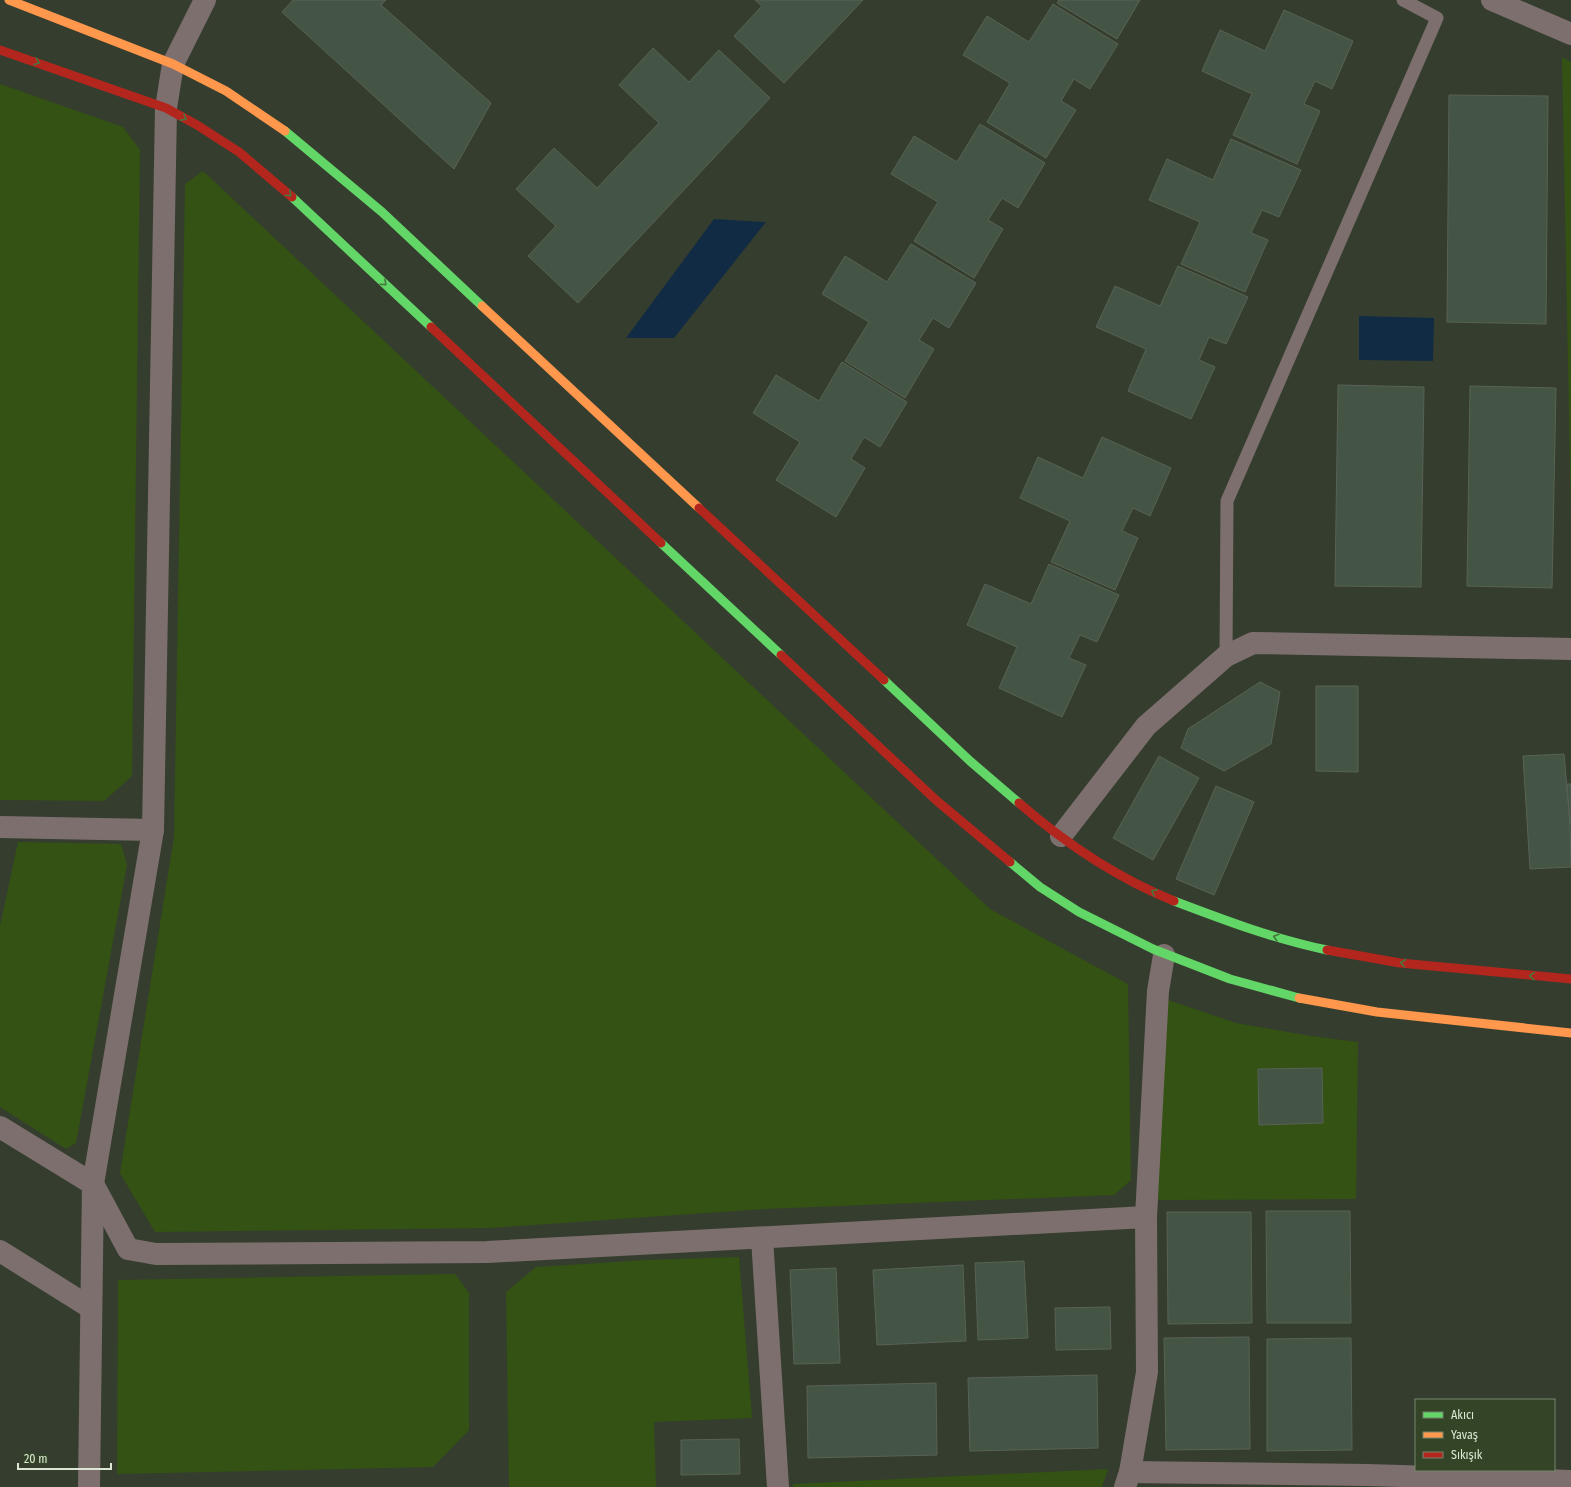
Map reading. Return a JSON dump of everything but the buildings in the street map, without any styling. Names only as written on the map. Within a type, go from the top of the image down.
[{"type":"street","points":[[9,0],[75,24],[173,64],[226,91],[277,124],[382,212],[970,761],[1042,823],[1104,867],[1167,898],[1240,927],[1306,946],[1353,956],[1400,962],[1571,979]]},
{"type":"street","points":[[89,1487],[93,1184],[153,830],[166,108],[173,64],[205,0]]},
{"type":"street","points":[[1492,0],[1571,34]]},
{"type":"street","points":[[0,50],[166,108],[197,125],[239,152],[284,190],[937,801],[1042,889],[1093,921],[1164,955],[1246,985],[1349,1008],[1571,1033]]},
{"type":"street","points":[[1061,836],[1146,726],[1226,656],[1253,643],[1571,649]]},
{"type":"street","points":[[0,827],[153,830]]},
{"type":"street","points":[[1164,955],[1158,991],[1146,1217],[1147,1372],[1128,1479],[1359,1475],[1571,1481]]},
{"type":"street","points":[[0,1127],[93,1184],[128,1249],[156,1254],[487,1252],[1146,1217]]},
{"type":"street","points":[[762,1238],[778,1487]]},
{"type":"street","points":[[0,1251],[91,1308]]},
{"type":"lane","points":[[1226,656],[1227,501],[1437,18],[1402,0]]},
{"type":"green space","points":[[1562,57],[1571,62],[1571,518]]},
{"type":"green space","points":[[0,84],[123,127],[140,150],[132,776],[104,801],[0,800]]},
{"type":"green space","points":[[203,171],[990,909],[1128,984],[1131,1180],[1114,1195],[765,1209],[489,1228],[155,1232],[120,1173],[174,837],[185,184]]},
{"type":"green space","points":[[18,842],[121,844],[127,865],[76,1143],[66,1149],[0,1107],[0,926]]},
{"type":"green space","points":[[1168,1000],[1236,1023],[1311,1036],[1358,1042],[1356,1199],[1158,1200],[1157,1024]]},
{"type":"green space","points":[[739,1257],[752,1418],[654,1422],[656,1487],[509,1487],[506,1292],[536,1267],[647,1260]]},
{"type":"green space","points":[[455,1274],[469,1293],[469,1430],[433,1467],[117,1474],[118,1280]]},
{"type":"green space","points":[[1108,1469],[1102,1487],[793,1487],[793,1484]]},
{"type":"water","points":[[714,219],[766,222],[674,338],[626,338]]},
{"type":"water","points":[[1359,316],[1434,318],[1433,361],[1359,360]]},
{"type":"traffic: fast","points":[[285,131],[382,212],[482,306]]},
{"type":"traffic: fast","points":[[292,197],[431,327]]},
{"type":"traffic: fast","points":[[661,543],[781,655]]},
{"type":"traffic: fast","points":[[884,680],[970,761],[1019,803]]},
{"type":"traffic: fast","points":[[1010,862],[1040,887],[1079,912],[1153,949],[1230,979],[1299,998]]},
{"type":"traffic: fast","points":[[1174,901],[1268,935],[1327,950]]},
{"type":"traffic: slow","points":[[9,0],[173,64],[226,91],[285,131]]},
{"type":"traffic: slow","points":[[482,306],[699,508]]},
{"type":"traffic: slow","points":[[1299,998],[1377,1012],[1571,1033]]},
{"type":"traffic: jam","points":[[0,50],[166,108],[197,125],[239,152],[292,197]]},
{"type":"traffic: jam","points":[[431,327],[661,543]]},
{"type":"traffic: jam","points":[[699,508],[884,680]]},
{"type":"traffic: jam","points":[[781,655],[937,801],[1010,862]]},
{"type":"traffic: jam","points":[[1019,803],[1073,846],[1132,882],[1174,901]]},
{"type":"traffic: jam","points":[[1327,950],[1400,963],[1571,979]]}]
